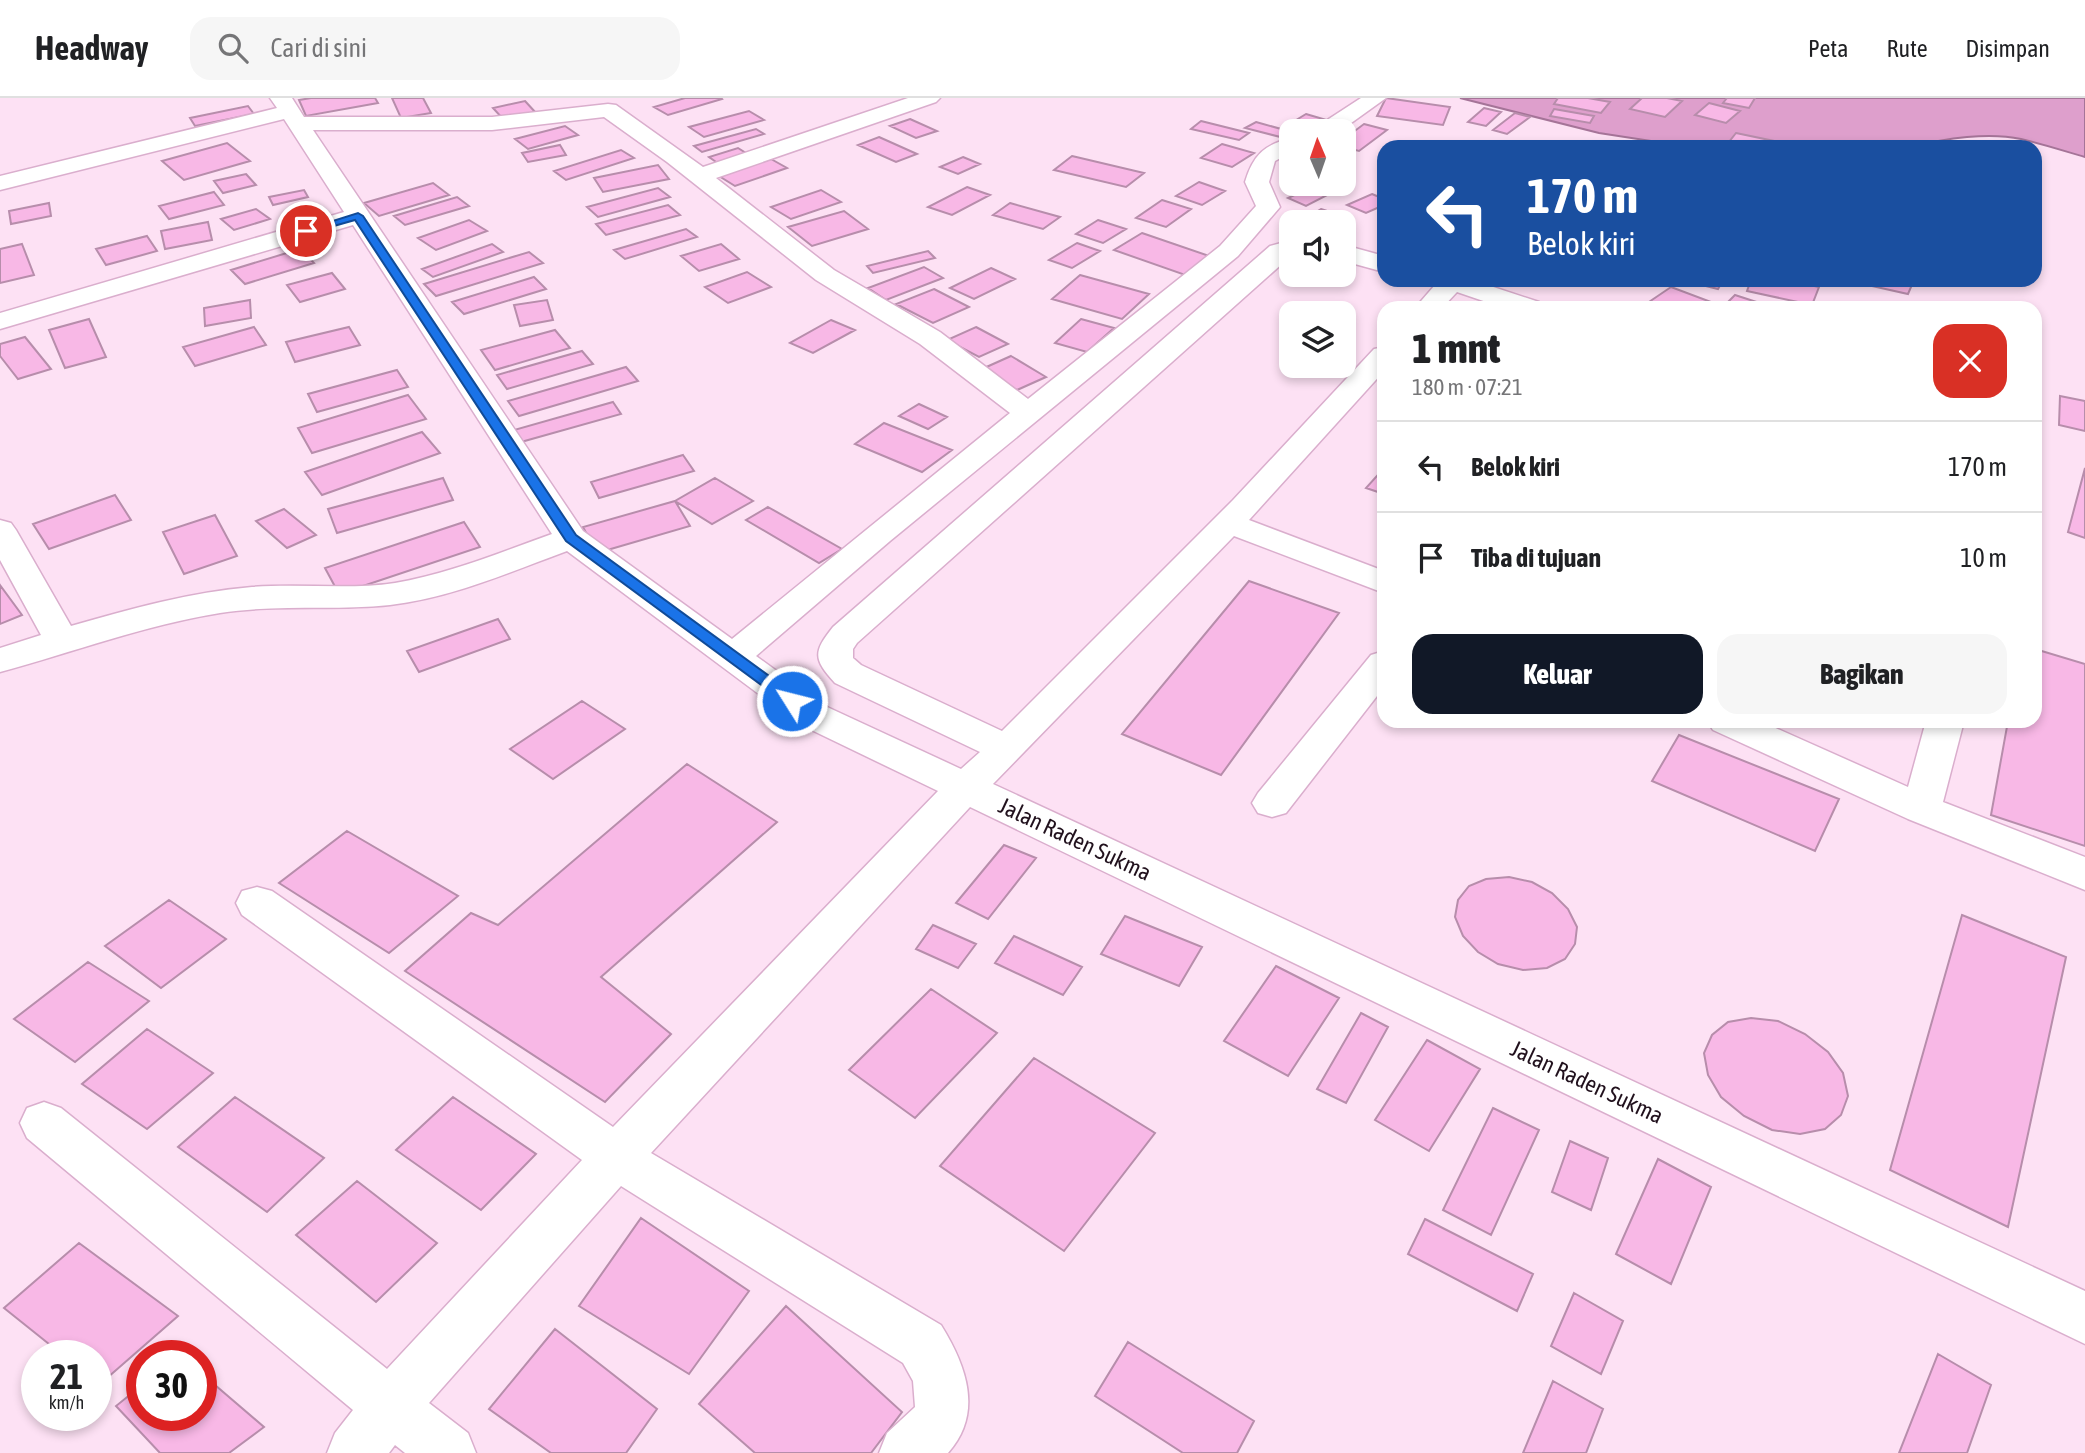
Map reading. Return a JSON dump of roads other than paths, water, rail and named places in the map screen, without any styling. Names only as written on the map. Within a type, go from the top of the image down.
[{"type":"street","points":[[700,176],[929,98]]},
{"type":"street","points":[[1344,119],[1375,98]]},
{"type":"street","points":[[0,183],[289,111],[335,121],[475,124],[535,121],[599,104],[700,176],[825,275],[930,338],[1028,413]]},
{"type":"street","name":"Jalan Raden Sukma","points":[[289,111],[571,538],[812,715],[2085,1318]]},
{"type":"street","points":[[733,657],[1229,251],[1268,207],[1257,182],[1264,158],[1279,147]]},
{"type":"street","points":[[0,321],[358,216]]},
{"type":"street","points":[[1007,749],[848,674],[836,662],[835,648],[845,635],[1279,251]]},
{"type":"street","points":[[1356,256],[1377,262]]},
{"type":"street","points":[[1466,287],[1509,301]]},
{"type":"street","points":[[355,1453],[389,1407],[616,1157],[965,787],[1007,749],[1228,523],[1377,363]]},
{"type":"street","points":[[1228,523],[1377,580]]},
{"type":"street","points":[[0,530],[61,640]]},
{"type":"street","points":[[0,660],[99,629],[231,601],[253,598],[367,598],[412,591],[452,580],[571,538]]},
{"type":"street","points":[[1272,803],[1377,672]]},
{"type":"street","points":[[1742,728],[1922,809],[2085,874]]},
{"type":"street","points":[[1922,809],[1943,728]]},
{"type":"street","points":[[257,904],[616,1157],[922,1345],[938,1370],[942,1394],[938,1422],[907,1453]]},
{"type":"street","points":[[44,1123],[448,1453]]}]
